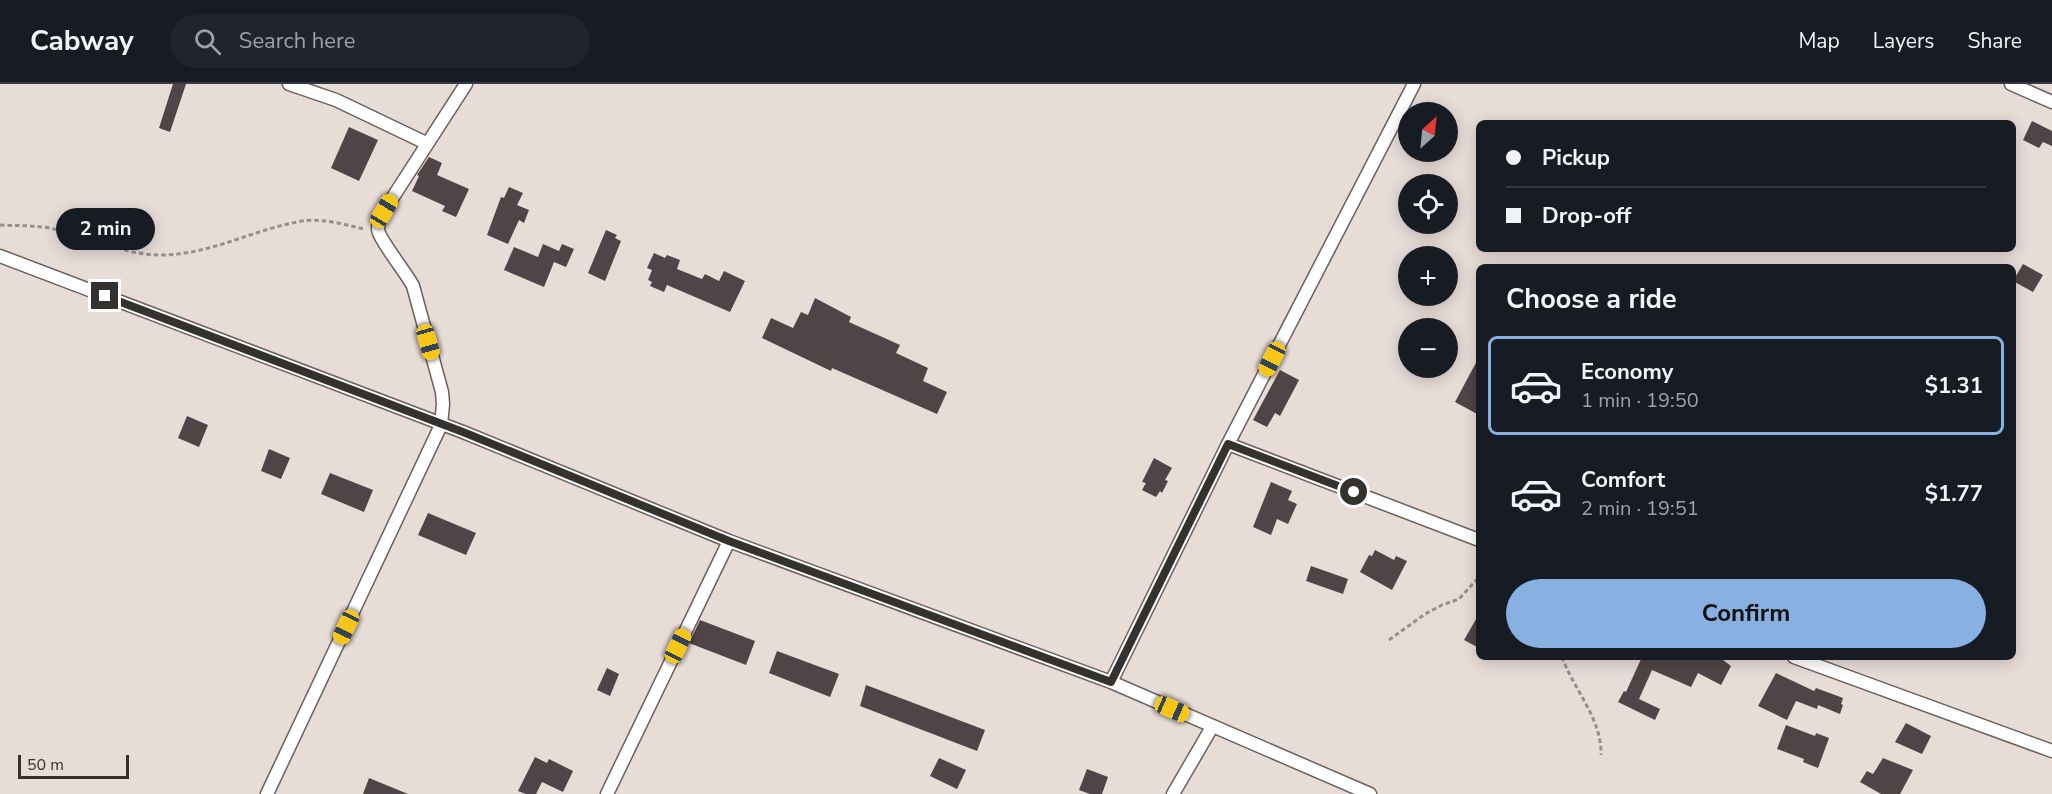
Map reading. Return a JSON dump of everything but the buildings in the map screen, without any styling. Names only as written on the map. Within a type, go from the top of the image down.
[{"type":"street","points":[[289,84],[336,100],[426,143]]},
{"type":"street","points":[[267,794],[441,425],[442,392],[413,286],[378,231],[384,211],[466,84]]},
{"type":"street","points":[[1111,682],[1228,444],[1414,84]]},
{"type":"street","points":[[2011,84],[2052,102]]},
{"type":"street","points":[[0,256],[463,432],[729,541],[1111,682],[1370,794]]},
{"type":"street","points":[[1228,444],[1476,539]]},
{"type":"street","points":[[607,794],[729,541]]},
{"type":"street","points":[[1802,660],[2052,751]]},
{"type":"street","points":[[1173,794],[1212,727]]},
{"type":"path","points":[[0,225],[55,229],[120,249],[141,254],[161,255],[219,247],[297,222],[326,221],[378,231]]},
{"type":"path","points":[[1389,640],[1425,614],[1460,599],[1476,580]]},
{"type":"path","points":[[1563,660],[1598,729],[1601,755]]},
{"type":"route","points":[[105,296],[463,432],[729,541],[1111,682],[1228,444],[1354,492]]}]
